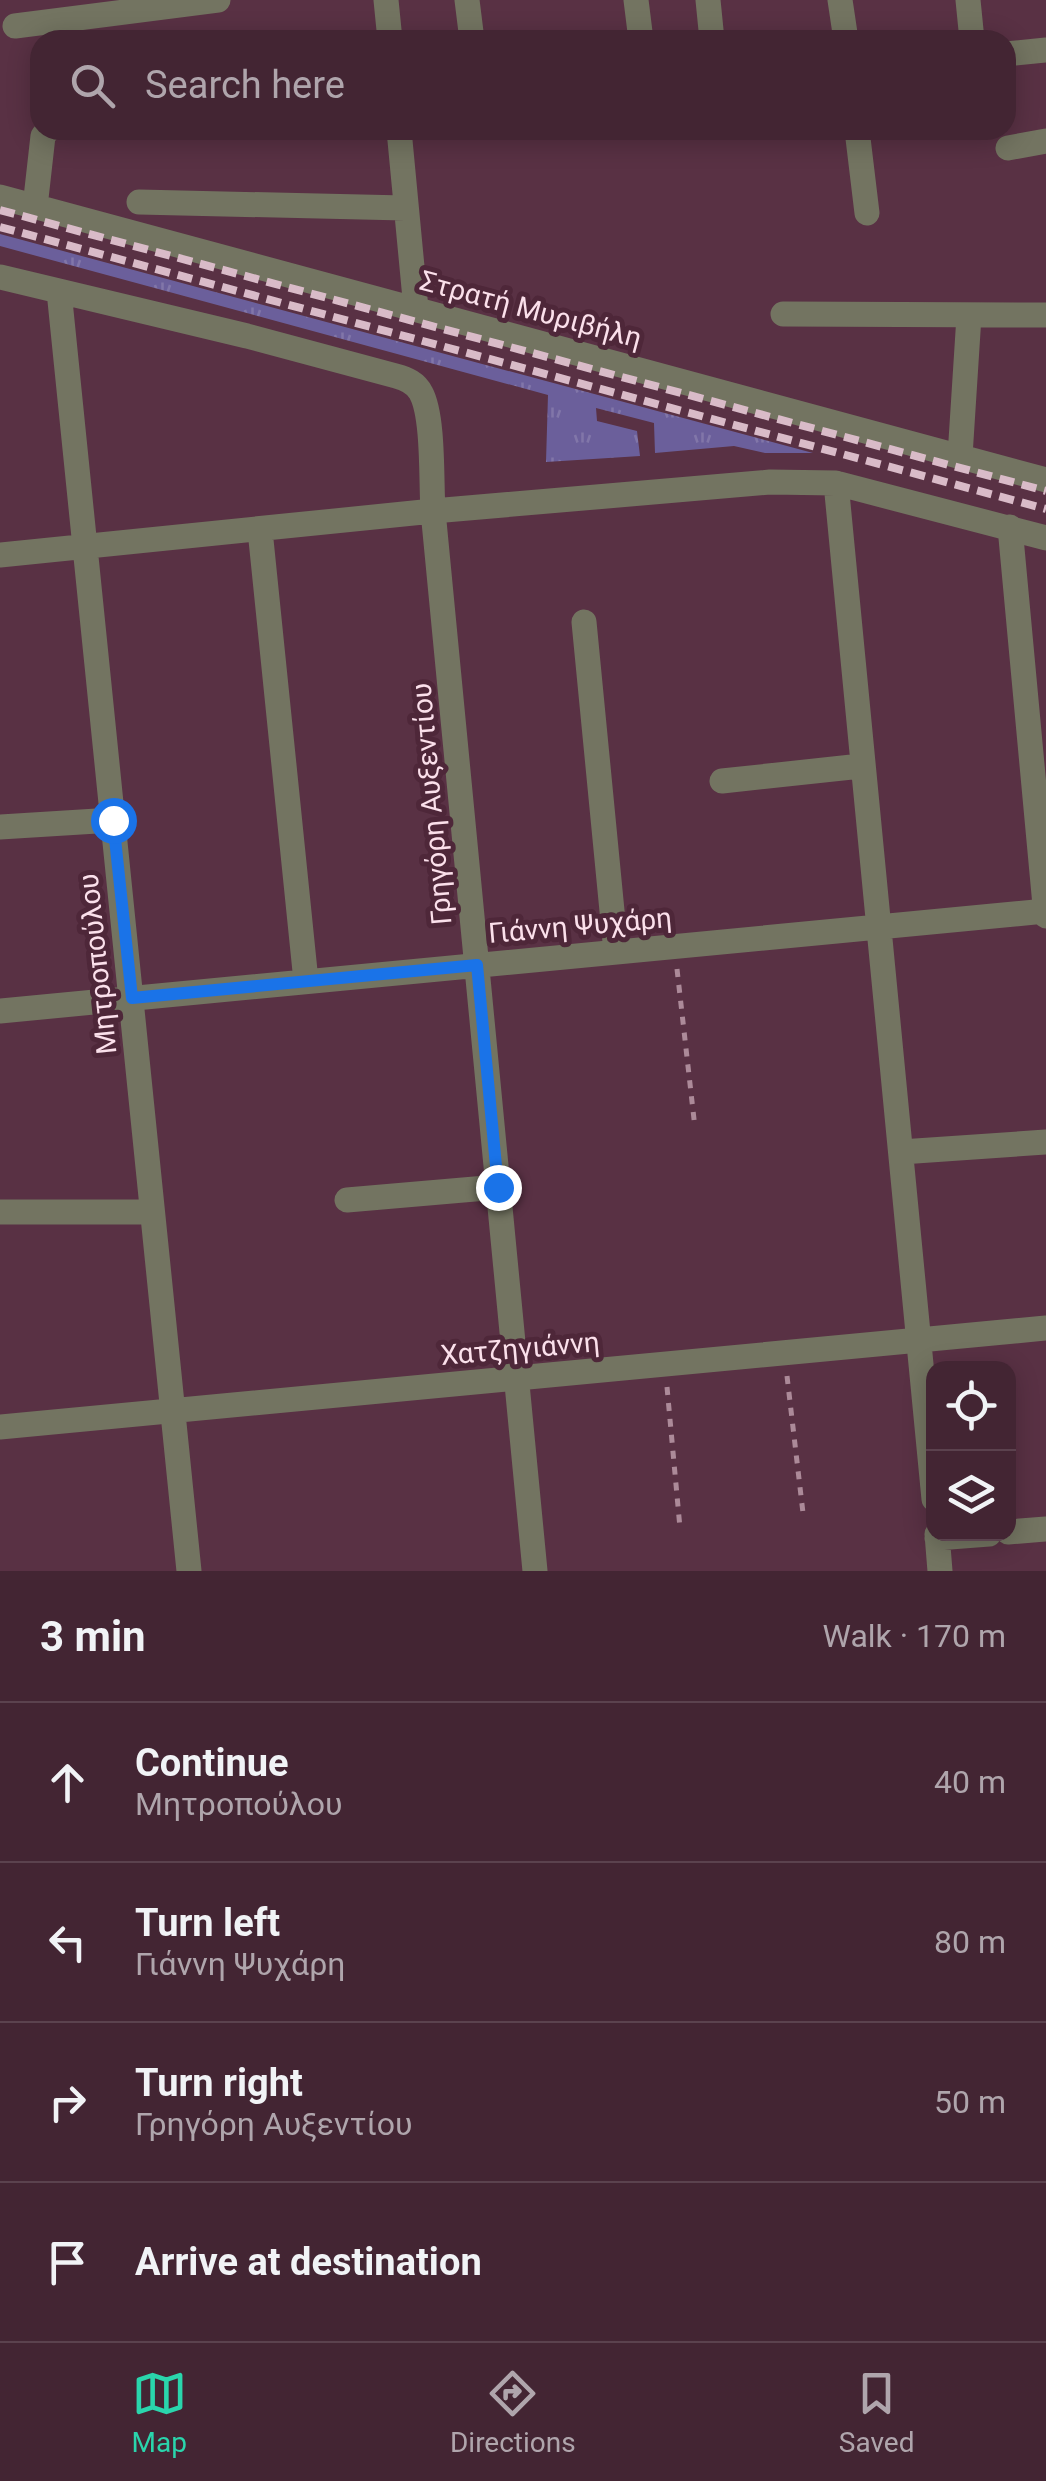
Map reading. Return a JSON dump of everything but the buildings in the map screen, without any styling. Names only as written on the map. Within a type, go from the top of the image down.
[{"type":"street","points":[[15,26],[218,0]]},
{"type":"street","points":[[386,0],[389,30]]},
{"type":"street","points":[[467,0],[471,30]]},
{"type":"street","points":[[636,0],[640,30]]},
{"type":"street","points":[[708,0],[711,30]]},
{"type":"street","points":[[840,0],[844,30]]},
{"type":"street","points":[[968,0],[971,30]]},
{"type":"street","points":[[1016,53],[1046,50]]},
{"type":"street","points":[[35,207],[42,140]]},
{"type":"street","points":[[400,140],[416,309]]},
{"type":"street","points":[[858,140],[867,214]]},
{"type":"street","points":[[1008,148],[1046,140]]},
{"type":"street","name":"Στρατή Μυριβήλη","points":[[0,196],[1046,480]]},
{"type":"street","points":[[140,202],[405,208]]},
{"type":"street","points":[[0,277],[59,291]]},
{"type":"street","name":"Γρηγόρη Αυξεντίου","points":[[59,291],[396,376],[410,380],[420,390],[426,408],[535,1571]]},
{"type":"street","name":"Μητροπούλου","points":[[59,291],[189,1571]]},
{"type":"street","points":[[783,314],[1046,315]]},
{"type":"street","points":[[960,456],[970,316]]},
{"type":"street","points":[[0,555],[770,482],[836,484],[1046,538]]},
{"type":"street","points":[[836,484],[929,1451]]},
{"type":"street","points":[[1010,527],[1046,912]]},
{"type":"street","points":[[260,530],[306,981]]},
{"type":"street","points":[[584,622],[616,952]]},
{"type":"street","points":[[722,780],[861,766]]},
{"type":"street","points":[[0,827],[113,820]]},
{"type":"street","name":"Γιάννη Ψυχάρη","points":[[0,1010],[1046,912]]},
{"type":"street","points":[[900,1152],[1046,1142]]},
{"type":"street","points":[[348,1200],[498,1187]]},
{"type":"street","points":[[0,1212],[151,1212]]},
{"type":"street","name":"Χατζηγιάννη","points":[[0,1427],[1046,1328]]},
{"type":"street","points":[[1016,1531],[1046,1529]]},
{"type":"street","points":[[937,1541],[940,1571]]},
{"type":"path","points":[[674,946],[694,1128]]},
{"type":"path","points":[[784,1353],[803,1514]]},
{"type":"path","points":[[665,1364],[680,1528]]},
{"type":"green space","points":[[0,234],[813,453],[765,453],[734,446],[655,453],[654,423],[596,408],[597,421],[637,431],[640,456],[546,462],[548,395],[0,246]]},
{"type":"railway","points":[[0,210],[1046,491]]},
{"type":"railway","points":[[0,227],[1046,509]]},
{"type":"route","points":[[113,820],[132,998],[477,965],[498,1187]]}]
